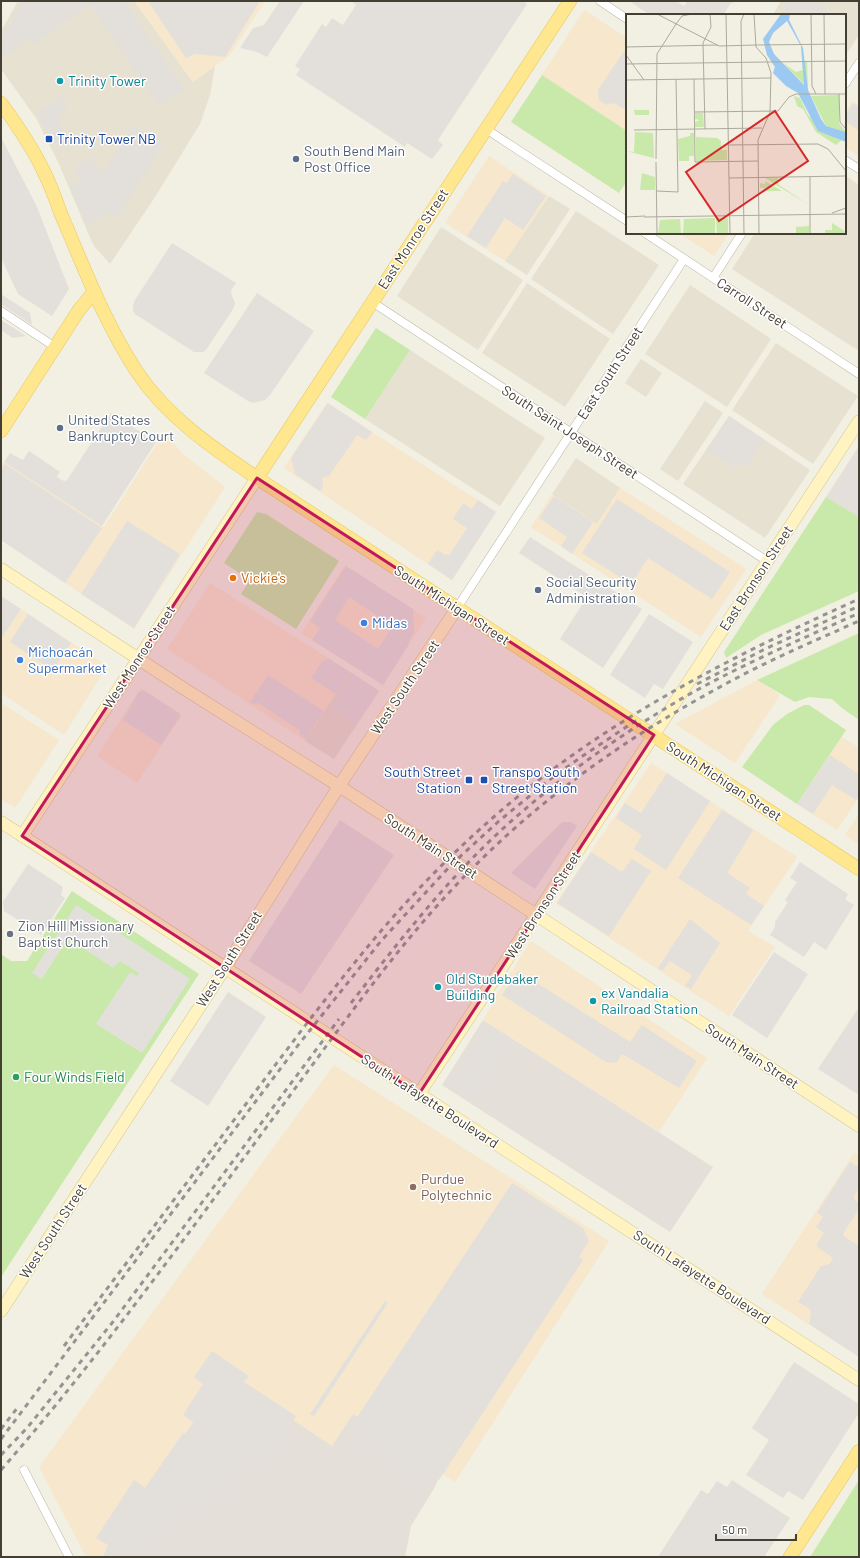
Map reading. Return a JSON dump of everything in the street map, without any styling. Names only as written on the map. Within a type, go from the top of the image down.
[{"type":"main road","name":"East Monroe Street","points":[[257,478],[570,1]]},
{"type":"main road","name":"South Michigan Street","points":[[1,103],[44,171],[110,327],[137,373],[154,394],[188,428],[205,442],[257,478],[859,869]]},
{"type":"main road","points":[[1,431],[79,310],[94,292]]},
{"type":"main road","points":[[790,1557],[859,1451]]},
{"type":"street","points":[[600,1],[626,18]]},
{"type":"street","points":[[846,82],[859,62]]},
{"type":"street","points":[[486,129],[626,220]]},
{"type":"street","points":[[846,161],[859,169]]},
{"type":"street","name":"Carroll Street","points":[[647,234],[859,374]]},
{"type":"street","points":[[713,278],[741,234]]},
{"type":"street","name":"East South Street","points":[[457,608],[684,258]]},
{"type":"street","name":"South Saint Joseph Street","points":[[372,302],[767,561]]},
{"type":"street","points":[[1,311],[55,347]]},
{"type":"street","name":"East Bronson Street","points":[[654,735],[859,420]]},
{"type":"street","name":"West Monroe Street","points":[[22,836],[257,478]]},
{"type":"street","name":"South Main Street","points":[[1,570],[138,659],[339,786],[859,1126]]},
{"type":"street","name":"West South Street","points":[[1,1311],[225,968],[339,786],[457,608]]},
{"type":"street","name":"West Bronson Street","points":[[419,1094],[654,735]]},
{"type":"street","name":"South Lafayette Boulevard","points":[[1,822],[859,1380]]},
{"type":"street","points":[[24,1470],[69,1557]]},
{"type":"highlighted area","points":[[257,478],[654,735],[419,1094],[22,836]]},
{"type":"shaded area","name":"Trinity Tower","points":[[18,1],[134,1],[193,82],[215,66],[210,95],[200,124],[155,197],[110,264],[95,247],[91,240],[59,164],[36,118],[1,69],[1,31]]},
{"type":"shaded area","points":[[24,1],[124,1],[184,89],[159,105],[90,4],[34,44],[27,36],[21,44],[4,57],[1,55],[1,38]]},
{"type":"shaded area","points":[[134,1],[265,1],[229,56],[193,82]]},
{"type":"shaded area","points":[[148,1],[260,1],[225,57],[195,54],[186,58]]},
{"type":"shaded area","points":[[280,1],[304,1],[267,57],[257,52],[240,48],[253,28],[264,25]]},
{"type":"shaded area","points":[[351,1],[523,1],[527,4],[438,140],[443,145],[432,159],[407,143],[405,147],[296,75],[300,69],[295,66],[322,24],[326,27],[332,18],[343,25],[356,5]]},
{"type":"shaded area","points":[[629,1],[676,1],[684,6],[688,1],[738,1],[731,3],[724,14],[648,14]]},
{"type":"shaded area","points":[[781,1],[859,1],[859,35],[846,54],[846,14],[774,13]]},
{"type":"shaded area","points":[[784,1],[813,1],[832,14],[782,14],[787,6],[783,3]]},
{"type":"shaded area","points":[[584,10],[626,37],[626,130],[542,75]]},
{"type":"shaded area","points":[[624,51],[626,53],[626,110],[614,103],[607,105],[599,100],[598,90]]},
{"type":"shaded area","points":[[61,96],[68,107],[56,117],[67,135],[54,143],[37,114]]},
{"type":"shaded area","points":[[852,101],[859,105],[859,156],[846,148],[846,110]]},
{"type":"shaded area","points":[[853,103],[859,107],[859,131],[846,122],[846,114]]},
{"type":"shaded area","points":[[133,125],[164,144],[116,218],[109,213],[87,225],[70,185],[80,181],[74,167],[92,157],[101,176]]},
{"type":"shaded area","points":[[1,137],[37,207],[69,289],[52,316],[18,294],[1,260]]},
{"type":"shaded area","points":[[489,156],[549,196],[505,261],[445,223]]},
{"type":"shaded area","points":[[513,174],[546,196],[523,230],[505,218],[486,248],[467,236],[503,181],[507,183]]},
{"type":"shaded area","points":[[846,176],[859,185],[859,351],[732,269],[754,234],[846,234]]},
{"type":"shaded area","points":[[549,196],[570,209],[527,275],[505,261]]},
{"type":"shaded area","points":[[576,211],[659,265],[613,334],[531,279]]},
{"type":"shaded area","points":[[441,227],[523,280],[478,350],[397,296]]},
{"type":"shaded area","points":[[681,234],[728,234],[714,256]]},
{"type":"shaded area","points":[[172,243],[236,283],[231,290],[235,303],[233,309],[206,350],[203,352],[194,352],[135,314],[133,310],[135,300]]},
{"type":"shaded area","points":[[527,283],[610,339],[565,407],[482,353]]},
{"type":"shaded area","points":[[690,285],[771,339],[727,407],[645,354]]},
{"type":"shaded area","points":[[257,293],[314,331],[270,395],[265,400],[253,403],[204,373]]},
{"type":"shaded area","points":[[1,294],[30,313],[32,325],[1,304]]},
{"type":"shaded area","points":[[1,320],[26,336],[13,338],[1,330]]},
{"type":"shaded area","points":[[776,343],[858,396],[813,464],[732,410]]},
{"type":"shaded area","points":[[410,350],[545,438],[500,506],[365,419]]},
{"type":"shaded area","points":[[641,359],[662,373],[646,397],[625,383]]},
{"type":"shaded area","points":[[705,401],[723,413],[678,481],[660,469]]},
{"type":"shaded area","points":[[327,403],[496,512],[452,580],[284,468]]},
{"type":"shaded area","points":[[328,403],[372,432],[366,440],[357,435],[329,476],[322,478],[323,487],[320,491],[295,474],[291,458]]},
{"type":"shaded area","points":[[111,413],[156,442],[102,526],[4,462],[10,453],[23,460],[29,451],[60,472],[57,476],[58,478],[64,481],[67,480]]},
{"type":"shaded area","points":[[729,416],[810,470],[765,538],[683,484]]},
{"type":"shaded area","points":[[729,416],[765,440],[746,468],[738,463],[734,468],[706,450]]},
{"type":"shaded area","points":[[164,433],[183,454],[225,487],[134,629],[1,540],[1,467],[4,462],[104,527]]},
{"type":"shaded area","points":[[859,446],[859,517],[826,497]]},
{"type":"shaded area","points":[[576,458],[620,488],[597,524],[552,494]]},
{"type":"shaded area","points":[[5,464],[102,528],[65,583],[1,540],[1,470]]},
{"type":"shaded area","points":[[850,468],[859,474],[859,513],[832,495]]},
{"type":"shaded area","points":[[620,488],[745,568],[745,571],[701,637],[531,527],[552,494],[597,524]]},
{"type":"shaded area","points":[[554,496],[593,522],[572,554],[561,546],[567,537],[539,518]]},
{"type":"shaded area","points":[[617,499],[730,572],[712,599],[648,558],[631,584],[582,553]]},
{"type":"shaded area","points":[[478,500],[496,512],[452,580],[428,564],[437,550],[445,555],[450,554],[467,528],[453,519],[463,503],[472,509]]},
{"type":"shaded area","points":[[127,521],[180,554],[134,628],[81,594]]},
{"type":"shaded area","points":[[530,537],[642,609],[603,668],[560,639],[587,597],[519,553]]},
{"type":"shaded area","points":[[345,565],[426,618],[383,685],[301,633]]},
{"type":"shaded area","points":[[346,566],[413,609],[414,633],[408,643],[409,644],[383,685],[312,640],[320,628],[310,621]],"holes":[[[349,597],[393,626],[378,649],[335,620]]]},
{"type":"shaded area","points":[[210,583],[350,672],[305,741],[167,649]]},
{"type":"shaded area","points":[[1,596],[21,609],[1,639]]},
{"type":"shaded area","points":[[21,609],[107,666],[64,735],[1,693],[1,639]]},
{"type":"shaded area","points":[[28,614],[71,643],[53,671],[10,642]]},
{"type":"shaded area","points":[[649,614],[693,642],[663,689],[654,684],[645,698],[610,675]]},
{"type":"shaded area","points":[[328,658],[350,672],[336,694],[311,678],[323,660],[326,661]]},
{"type":"shaded area","points":[[350,672],[379,691],[334,759],[305,741]]},
{"type":"shaded area","points":[[352,673],[379,691],[357,724],[331,707]]},
{"type":"shaded area","points":[[268,675],[324,711],[306,739],[300,735],[300,731],[258,703],[254,704],[250,702]]},
{"type":"shaded area","points":[[757,680],[780,695],[735,763],[675,724]]},
{"type":"shaded area","points":[[141,688],[182,715],[137,783],[97,756]]},
{"type":"shaded area","points":[[143,690],[179,713],[180,716],[161,745],[123,720],[139,691],[141,692]]},
{"type":"shaded area","points":[[1,703],[59,740],[15,808],[1,799]]},
{"type":"shaded area","points":[[842,737],[859,748],[859,797],[837,830],[797,804]]},
{"type":"shaded area","points":[[830,755],[857,773],[859,770],[859,797],[856,800],[832,785],[813,814],[797,804]]},
{"type":"shaded area","points":[[651,763],[797,857],[748,931],[775,947],[729,1016],[556,903]]},
{"type":"shaded area","points":[[667,773],[710,801],[666,870],[634,849],[642,835],[616,818],[625,803],[641,813]]},
{"type":"shaded area","points":[[722,810],[753,830],[727,873],[750,888],[746,894],[764,906],[751,925],[678,878]]},
{"type":"shaded area","points":[[859,814],[859,844],[845,835]]},
{"type":"shaded area","points":[[340,820],[394,855],[301,994],[249,961]]},
{"type":"shaded area","points":[[562,822],[571,822],[577,826],[535,889],[511,873]]},
{"type":"shaded area","points":[[591,852],[622,872],[632,859],[651,871],[609,936],[557,903]]},
{"type":"shaded area","points":[[800,862],[848,894],[846,900],[854,905],[826,950],[814,942],[804,957],[770,935],[775,927],[775,922],[788,902],[785,900],[797,882],[790,878]]},
{"type":"shaded area","points":[[28,864],[63,887],[61,895],[65,898],[41,935],[4,911],[3,902]]},
{"type":"shaded area","points":[[76,905],[190,979],[142,1053],[96,1024],[130,972],[137,976],[139,973],[120,961],[113,968],[68,938],[42,979],[32,973]]},
{"type":"shaded area","points":[[690,919],[720,943],[691,989],[685,986],[692,975],[670,961],[662,971],[658,968]]},
{"type":"shaded area","points":[[531,941],[707,1058],[659,1132],[483,1020],[494,999]]},
{"type":"shaded area","points":[[774,952],[808,974],[767,1038],[732,1015]]},
{"type":"shaded area","points":[[518,971],[630,1042],[642,1025],[697,1061],[679,1088],[622,1054],[616,1063],[606,1062],[502,995]]},
{"type":"shaded area","points":[[228,992],[266,1017],[208,1106],[170,1081]]},
{"type":"shaded area","points":[[859,1007],[859,1095],[818,1069]]},
{"type":"shaded area","points":[[483,1020],[713,1167],[670,1232],[442,1085]]},
{"type":"shaded area","points":[[490,1029],[508,1040],[471,1097],[453,1085]]},
{"type":"shaded area","points":[[334,1065],[609,1241],[455,1482],[353,1414],[332,1446],[225,1375],[102,1557],[86,1557],[39,1467]]},
{"type":"shaded area","points":[[854,1153],[859,1154],[859,1357],[762,1294]]},
{"type":"shaded area","points":[[850,1162],[857,1166],[859,1165],[859,1188],[853,1198],[859,1203],[859,1208],[843,1234],[859,1246],[859,1357],[809,1324],[811,1314],[810,1309],[798,1302],[821,1266],[830,1264],[833,1258],[816,1246],[824,1233],[816,1227],[823,1217],[817,1213]]},
{"type":"shaded area","points":[[512,1183],[583,1228],[589,1241],[579,1257],[583,1260],[439,1480],[430,1474],[424,1482],[363,1443],[368,1435],[352,1425]]},
{"type":"shaded area","points":[[385,1301],[388,1303],[314,1416],[310,1414]]},
{"type":"shaded area","points":[[212,1351],[249,1376],[244,1382],[296,1416],[263,1466],[250,1458],[226,1493],[221,1490],[204,1515],[181,1501],[145,1557],[113,1557],[105,1550],[108,1545],[96,1538],[134,1480],[145,1488],[183,1433],[192,1438],[200,1427],[183,1415],[203,1384],[194,1377]]},
{"type":"shaded area","points":[[794,1362],[859,1404],[859,1413],[803,1500],[788,1491],[783,1498],[746,1475],[769,1440],[752,1428]]},
{"type":"shaded area","points":[[225,1375],[332,1446],[353,1414],[441,1472],[435,1487],[411,1526],[405,1557],[102,1557]]},
{"type":"shaded area","points":[[732,1480],[790,1518],[764,1557],[658,1557],[701,1490],[708,1494],[717,1481],[727,1487]]},
{"type":"green space","points":[[542,75],[626,130],[626,182],[619,193],[511,122]]},
{"type":"green space","points":[[376,328],[410,350],[365,419],[331,397]]},
{"type":"green space","points":[[826,497],[859,517],[859,591],[761,635],[726,658],[724,652]]},
{"type":"green space","points":[[257,512],[266,514],[339,561],[296,629],[241,594],[250,580],[224,563]]},
{"type":"green space","points":[[859,633],[859,720],[832,699],[809,697],[795,702],[757,680]]},
{"type":"green space","points":[[804,705],[809,705],[846,730],[797,804],[742,767],[773,725],[787,714]]},
{"type":"green space","points":[[72,891],[199,974],[1,1277],[1,954],[11,961],[27,961]]},
{"type":"green space","points":[[859,1480],[859,1557],[810,1557]]},
{"type":"railway","points":[[64,1346],[284,1053],[344,976],[403,905],[464,844],[537,781],[624,721],[716,668],[859,599]]},
{"type":"railway","points":[[697,684],[765,649],[859,606]]},
{"type":"railway","points":[[351,1003],[407,933],[465,865],[508,824],[572,771],[617,739],[688,695],[751,662],[859,613]]},
{"type":"railway","points":[[1,1470],[77,1379],[150,1285],[385,968],[410,937],[462,879],[490,851],[545,802],[574,780],[604,758],[666,718],[747,673],[859,621]]},
{"type":"railway","points":[[1,1439],[299,1044],[381,941],[452,864],[499,821],[553,777],[637,720]]},
{"type":"railway","points":[[1,1455],[27,1428],[112,1323],[339,1019]]},
{"type":"railway","points":[[1,1429],[18,1407]]},
{"type":"place","name":"Trinity Tower","points":[[60,81]]},
{"type":"place","name":"Trinity Tower NB","points":[[49,139]]},
{"type":"place","name":"South Bend Main Post Office","points":[[296,159]]},
{"type":"place","name":"United States Bankruptcy Court","points":[[60,428]]},
{"type":"place","name":"Vickie's","points":[[233,578]]},
{"type":"place","name":"Social Security Administration","points":[[538,590]]},
{"type":"place","name":"Midas","points":[[364,623]]},
{"type":"place","name":"Michoacán Supermarket","points":[[20,660]]},
{"type":"place","name":"South Street Station","points":[[469,780]]},
{"type":"place","name":"Transpo South Street Station","points":[[484,780]]},
{"type":"place","name":"Zion Hill Missionary Baptist Church","points":[[10,934]]},
{"type":"place","name":"Old Studebaker Building","points":[[438,987]]},
{"type":"place","name":"ex Vandalia Railroad Station","points":[[593,1001]]},
{"type":"place","name":"Four Winds Field","points":[[16,1077]]},
{"type":"place","name":"Purdue Polytechnic","points":[[413,1187]]}]
